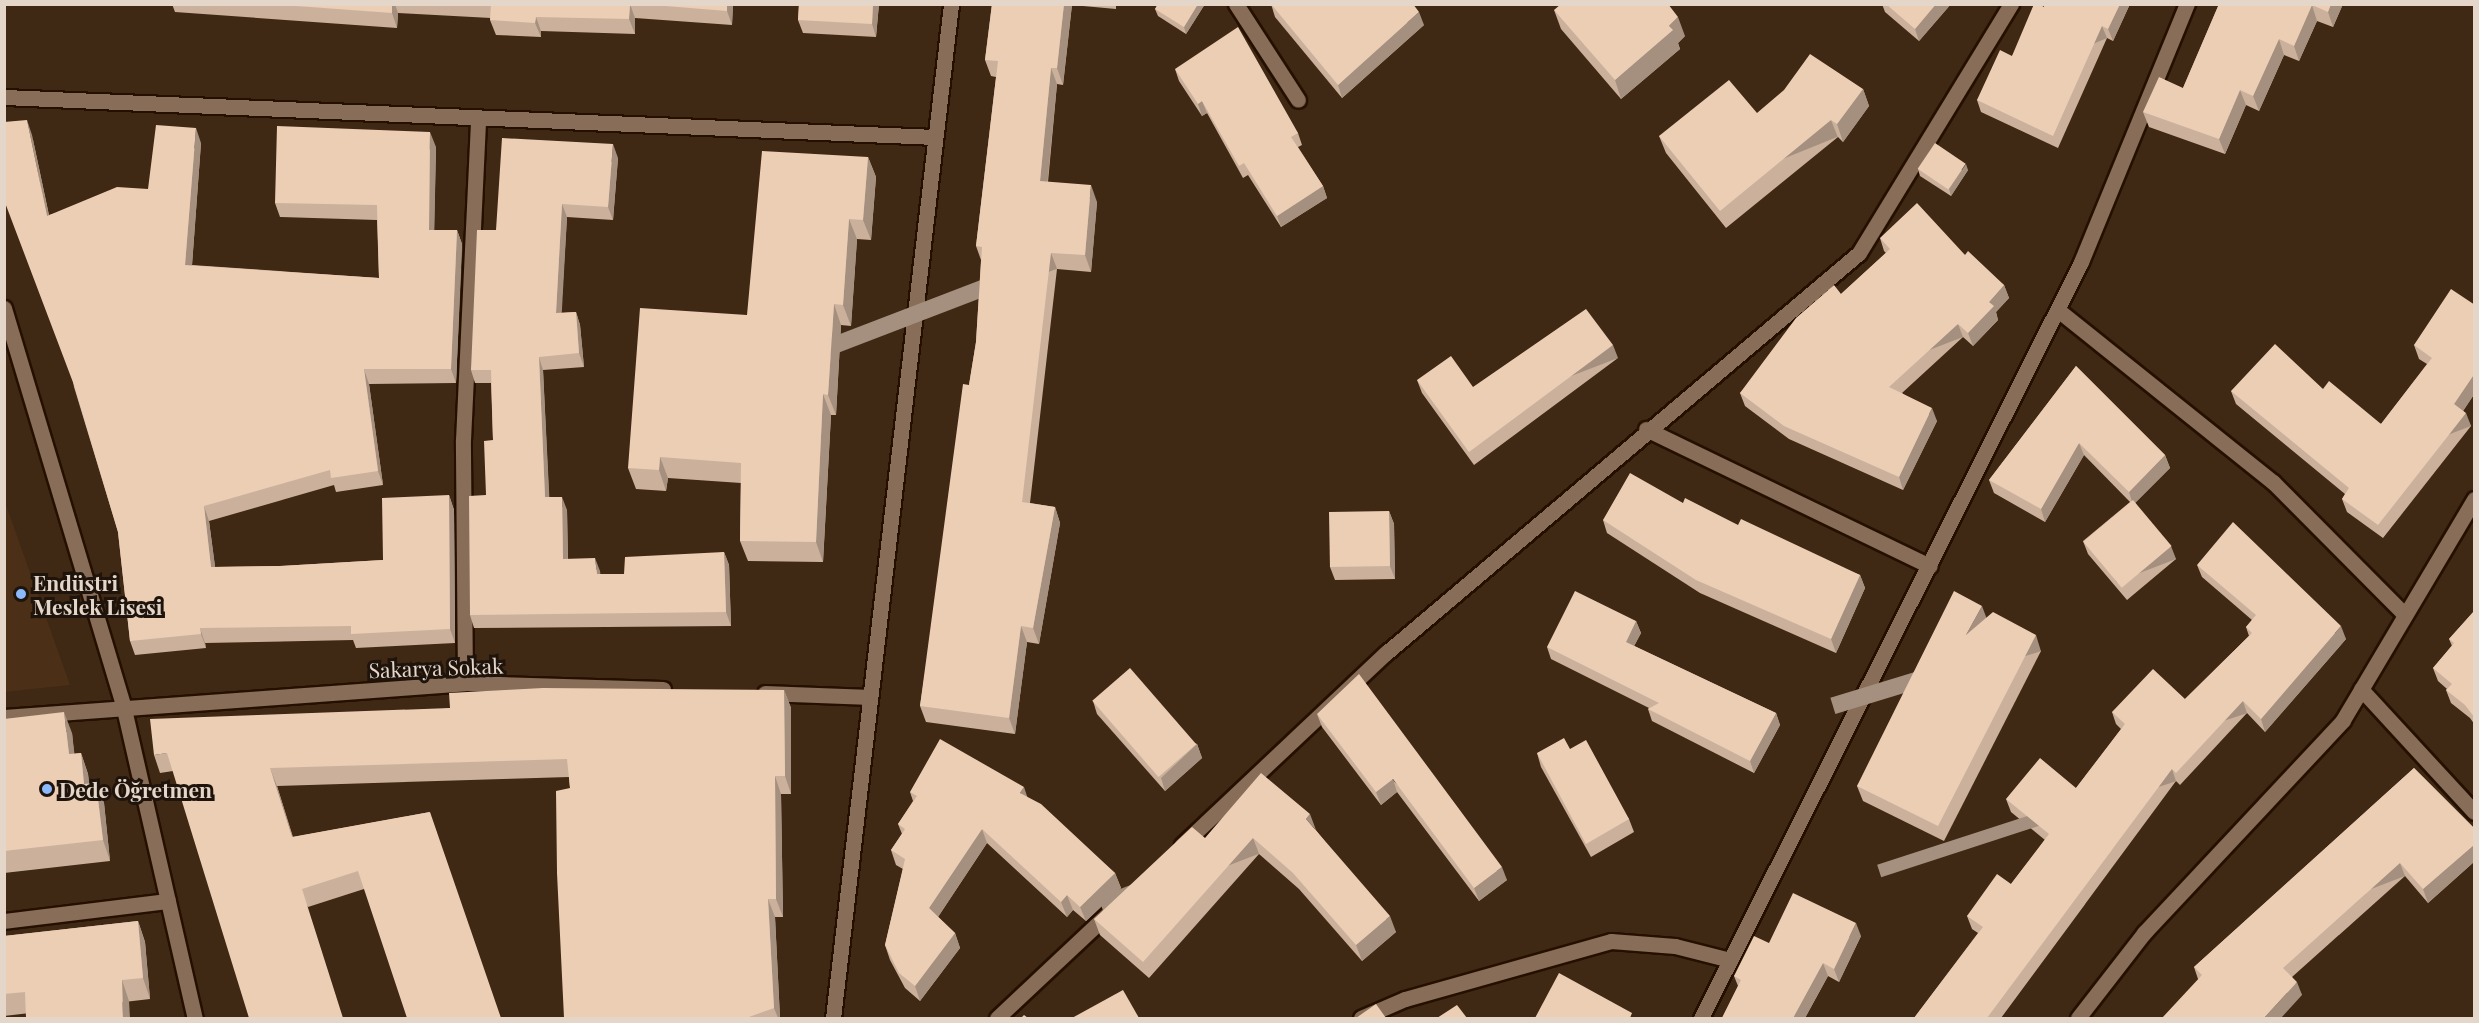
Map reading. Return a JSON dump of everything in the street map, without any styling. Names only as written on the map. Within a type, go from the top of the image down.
[{"type":"street","points":[[833,1018],[951,4]]},
{"type":"street","points":[[1236,4],[1298,100]]},
{"type":"street","points":[[1170,856],[1386,653],[1646,429],[1859,253],[2011,4]]},
{"type":"street","points":[[1701,1018],[2058,310],[2187,4]]},
{"type":"street","points":[[4,98],[934,137]]},
{"type":"street","points":[[465,682],[463,440],[478,118]]},
{"type":"street","points":[[4,308],[124,709],[195,1018]]},
{"type":"street","points":[[2058,310],[2272,482],[2405,615]]},
{"type":"street","points":[[1646,429],[1930,566]]},
{"type":"street","points":[[2078,1018],[2144,933],[2343,720],[2475,499]]},
{"type":"street","name":"Sakarya Sokak","points":[[4,717],[465,682],[679,690]]},
{"type":"street","points":[[2361,689],[2475,812]]},
{"type":"street","points":[[751,693],[870,697]]},
{"type":"street","points":[[997,1018],[1127,897]]},
{"type":"street","points":[[4,921],[168,901]]},
{"type":"street","points":[[1361,1018],[1405,999],[1611,941],[1675,946],[1730,960]]},
{"type":"shaded area","name":"Endüstri Meslek Lisesi","points":[[5,502],[70,685],[5,692]]},
{"type":"building","points":[[269,4],[392,4],[392,13]]},
{"type":"building","points":[[491,4],[630,4],[629,19],[536,17],[535,23],[490,20]]},
{"type":"building","points":[[641,4],[727,4],[727,11]]},
{"type":"building","points":[[799,4],[873,4],[872,24],[798,20]]},
{"type":"building","points":[[992,4],[1064,4],[1057,68],[1051,68],[1040,181],[1091,185],[1085,255],[1051,253],[1022,502],[1055,507],[1033,628],[1021,626],[1009,718],[920,706],[963,384],[969,385],[976,342],[982,247],[976,246],[998,61],[985,60]]},
{"type":"building","points":[[1158,4],[1198,4],[1184,27],[1155,9]]},
{"type":"building","points":[[1271,4],[1413,4],[1419,12],[1338,85]]},
{"type":"building","points":[[1561,4],[1668,4],[1678,17],[1669,26],[1673,30],[1615,80],[1554,10]]},
{"type":"building","points":[[1886,4],[1936,4],[1915,29]]},
{"type":"building","points":[[2034,4],[2044,7],[2044,4],[2120,4],[2108,29],[2102,26],[2053,136],[1977,100],[2000,50],[2012,56]]},
{"type":"building","points":[[2219,4],[2331,4],[2328,12],[2312,5],[2294,46],[2279,39],[2253,96],[2240,90],[2219,139],[2143,112],[2159,77],[2183,88]]},
{"type":"building","points":[[1238,27],[1298,133],[1291,137],[1323,186],[1277,216],[1244,163],[1239,166],[1202,101],[1198,104],[1175,69]]},
{"type":"building","points":[[1810,54],[1863,89],[1837,124],[1831,120],[1720,211],[1659,136],[1729,80],[1757,113],[1784,90]]},
{"type":"building","points":[[27,120],[47,216],[117,187],[148,189],[156,125],[196,128],[185,265],[379,278],[377,205],[275,203],[277,126],[430,132],[429,230],[457,230],[451,369],[364,369],[378,471],[331,478],[330,470],[204,506],[211,567],[280,566],[383,560],[382,498],[449,495],[450,629],[351,634],[351,626],[200,628],[201,634],[130,641],[118,532],[74,385],[4,200],[4,122]]},
{"type":"building","points":[[502,138],[613,144],[608,207],[562,204],[556,313],[576,312],[579,353],[539,357],[545,497],[562,497],[563,559],[595,558],[597,574],[624,574],[625,557],[724,552],[726,612],[470,615],[469,496],[486,495],[484,441],[493,440],[491,370],[471,370],[477,230],[496,230]]},
{"type":"building","points":[[1935,143],[1966,164],[1948,189],[1918,169]]},
{"type":"building","points":[[762,151],[868,157],[863,220],[849,219],[843,305],[834,304],[828,395],[823,394],[816,542],[740,541],[741,463],[660,457],[659,470],[628,468],[640,308],[747,315]]},
{"type":"building","points":[[1917,203],[1965,255],[1968,251],[2004,285],[1989,302],[1994,306],[1968,333],[1958,324],[1889,387],[1932,408],[1899,477],[1784,426],[1740,393],[1796,318],[1834,285],[1841,294],[1890,249],[1880,238]]},
{"type":"building","points":[[2451,289],[2475,305],[2475,373],[2454,404],[2466,413],[2378,525],[2342,499],[2349,488],[2231,391],[2275,344],[2323,389],[2329,381],[2381,424],[2432,358],[2414,345]]},
{"type":"building","points":[[1586,309],[1613,345],[1469,452],[1417,380],[1451,356],[1473,387]]},
{"type":"building","points":[[2076,366],[2165,455],[2129,492],[2079,443],[2041,509],[1989,480]]},
{"type":"building","points":[[1630,473],[1683,503],[1685,498],[1738,525],[1741,519],[1860,575],[1831,639],[1696,580],[1603,520]]},
{"type":"building","points":[[2133,500],[2172,546],[2122,588],[2083,542]]},
{"type":"building","points":[[1389,511],[1390,566],[1330,567],[1329,512]]},
{"type":"building","points":[[2233,522],[2341,626],[2261,719],[2243,701],[2176,773],[2172,769],[1987,1018],[1914,1018],[1983,927],[1967,916],[1997,874],[2011,884],[2049,834],[2006,799],[2040,758],[2076,788],[2125,724],[2112,712],[2153,669],[2185,699],[2252,633],[2246,627],[2256,615],[2197,565]]},
{"type":"building","points":[[1575,591],[1636,621],[1626,642],[1776,713],[1750,761],[1648,709],[1659,703],[1547,647]]},
{"type":"building","points":[[1954,591],[1982,606],[1966,635],[1993,612],[2036,635],[1938,826],[1857,786]]},
{"type":"building","points":[[2475,610],[2475,718],[2465,705],[2446,690],[2452,684],[2433,668],[2454,643],[2449,639]]},
{"type":"building","points":[[1130,668],[1196,744],[1159,777],[1092,701]]},
{"type":"building","points":[[1359,674],[1502,867],[1474,888],[1393,779],[1376,792],[1317,714]]},
{"type":"building","points":[[543,688],[784,690],[785,776],[775,776],[776,899],[768,899],[774,1008],[746,1018],[564,1018],[557,873],[556,791],[570,788],[567,759],[270,768],[292,837],[430,812],[501,1018],[407,1018],[358,871],[302,889],[343,1018],[249,1018],[167,753],[154,755],[150,719],[450,708],[449,693]]},
{"type":"building","name":"Dede Öğretmen","points":[[64,712],[69,754],[81,753],[84,784],[96,783],[103,840],[4,851],[4,719]]},
{"type":"building","points":[[1564,738],[1570,749],[1586,740],[1629,819],[1586,844],[1537,753]]},
{"type":"building","points":[[940,739],[1024,787],[1020,793],[1041,804],[1115,873],[1080,907],[1067,895],[1061,902],[982,829],[929,908],[955,933],[915,986],[899,973],[885,945],[905,859],[891,850],[905,829],[898,824],[917,796],[910,792]]},
{"type":"building","points":[[2414,768],[2475,829],[2475,844],[2423,889],[2400,863],[2283,968],[2297,982],[2264,1018],[2162,1018],[2202,975],[2194,967]]},
{"type":"building","points":[[1261,773],[1310,814],[1306,819],[1390,916],[1356,945],[1293,873],[1253,838],[1143,962],[1094,919],[1192,827],[1205,838]]},
{"type":"building","points":[[1793,893],[1856,923],[1834,969],[1823,963],[1793,1018],[1722,1018],[1741,980],[1734,976],[1754,936],[1769,943]]},
{"type":"building","points":[[138,921],[143,978],[122,980],[123,1018],[26,1018],[25,992],[4,994],[4,936]]},
{"type":"building","points":[[1559,973],[1632,1013],[1630,1018],[1535,1018]]},
{"type":"building","points":[[1123,990],[1139,1018],[1072,1018]]},
{"type":"building","points":[[1376,1004],[1386,1018],[1356,1018]]},
{"type":"building","points":[[1457,1005],[1467,1018],[1437,1018]]},
{"type":"place","name":"Endüstri Meslek Lisesi","points":[[21,594]]},
{"type":"place","name":"Dede Öğretmen","points":[[47,789]]}]
